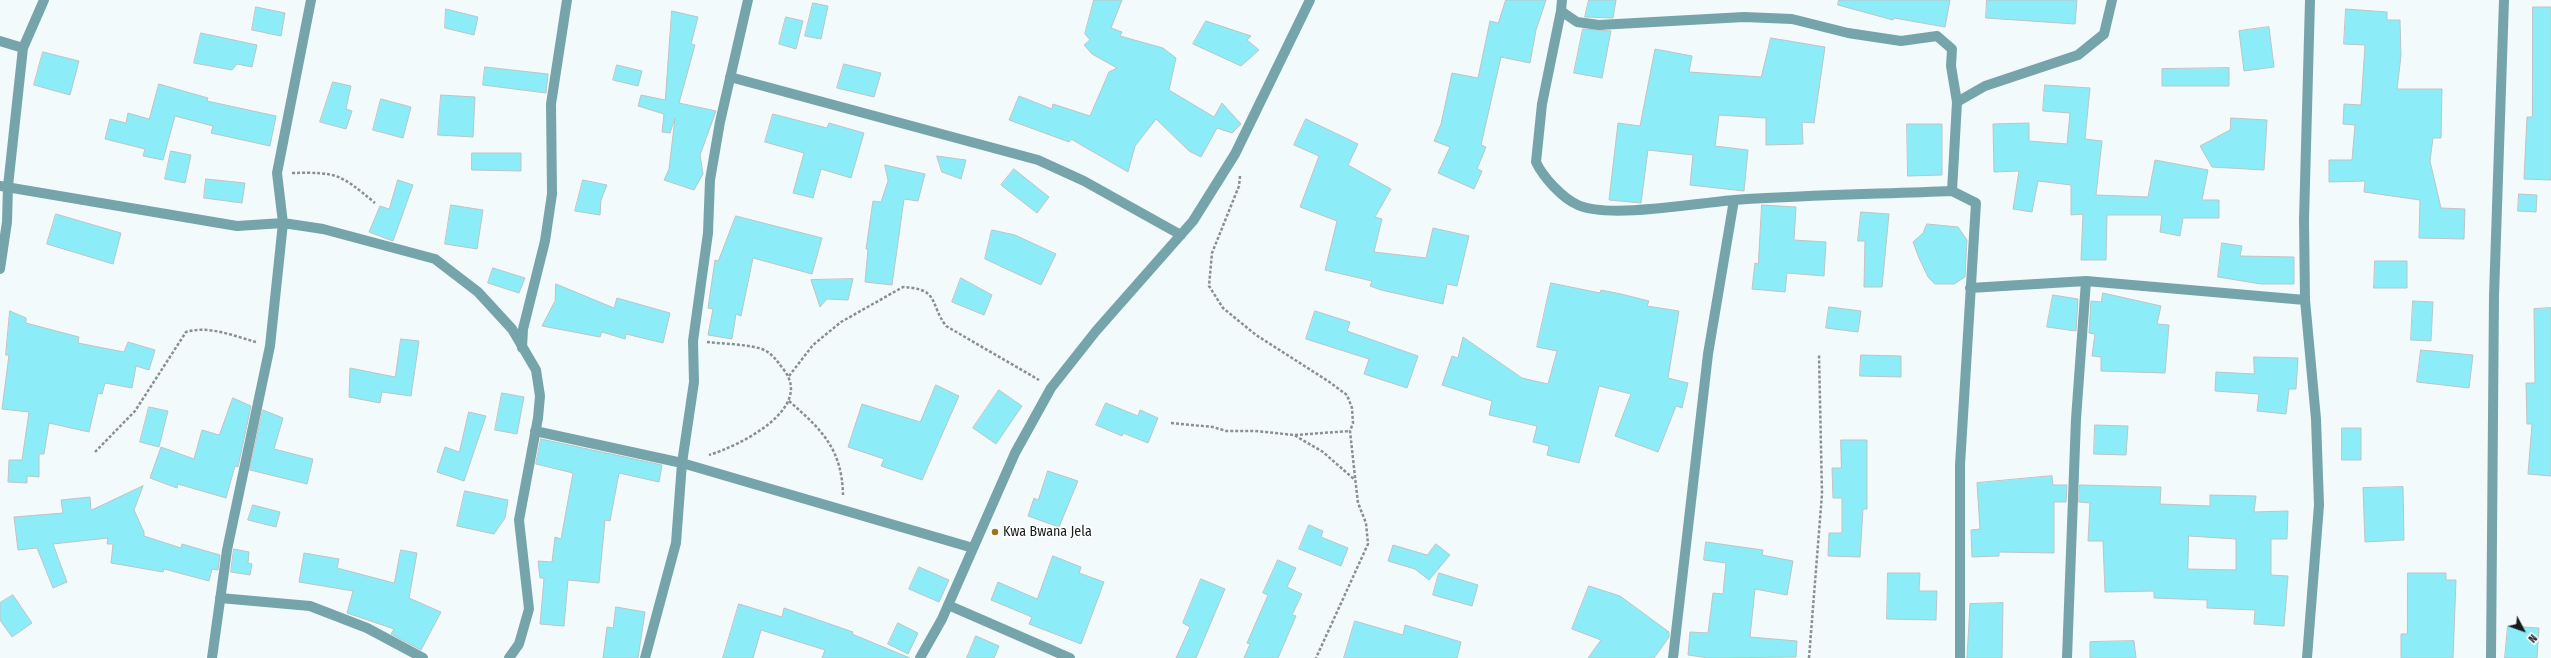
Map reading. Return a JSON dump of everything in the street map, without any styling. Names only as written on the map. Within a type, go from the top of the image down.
[{"type":"street","points":[[0,269],[7,222],[4,186],[23,48],[44,0]]},
{"type":"street","points":[[212,658],[227,550],[270,346],[283,223],[277,173],[311,0]]},
{"type":"street","points":[[522,348],[523,329],[542,256],[552,194],[551,104],[567,0]]},
{"type":"street","points":[[645,658],[676,543],[683,462],[694,382],[694,341],[708,233],[710,180],[730,77],[748,0]]},
{"type":"street","points":[[920,658],[948,604],[1015,453],[1051,388],[1096,331],[1193,221],[1235,154],[1310,0]]},
{"type":"street","points":[[1562,0],[1562,11],[1539,126],[1535,154],[1539,169],[1564,195],[1577,204],[1592,208],[1630,210],[1734,200],[1952,191],[1976,203],[1960,465],[1960,658]]},
{"type":"street","points":[[1957,102],[1985,86],[2078,55],[2104,34],[2112,0]]},
{"type":"street","points":[[2307,658],[2319,505],[2316,419],[2305,300],[2304,220],[2310,0]]},
{"type":"street","points":[[2491,658],[2494,296],[2504,0]]},
{"type":"street","points":[[1562,11],[1577,22],[1599,25],[1751,18],[1792,19],[1848,33],[1901,41],[1937,36],[1952,48],[1951,66],[1957,102],[1952,191]]},
{"type":"street","points":[[0,41],[23,48]]},
{"type":"street","points":[[730,77],[1038,160],[1084,180],[1182,235]]},
{"type":"street","points":[[4,186],[52,196],[165,212],[237,226],[283,223],[323,229],[435,259],[461,277],[494,307],[512,329],[536,370],[540,396],[538,418],[519,520],[529,609],[519,644],[509,658]]},
{"type":"street","points":[[1673,658],[1708,354],[1734,200]]},
{"type":"street","points":[[1970,288],[2086,281],[2305,300]]},
{"type":"street","points":[[2067,658],[2076,419],[2086,281]]},
{"type":"street","points":[[535,431],[683,462],[843,512],[973,548]]},
{"type":"street","points":[[220,598],[310,606],[367,628],[423,658]]},
{"type":"street","points":[[948,604],[1070,658]]},
{"type":"path","points":[[1241,172],[1239,186],[1212,253],[1209,286],[1223,308],[1256,335],[1328,380],[1347,395],[1352,408],[1353,423],[1350,430],[1358,503],[1366,523],[1368,544],[1316,658]]},
{"type":"path","points":[[277,173],[334,174],[343,177],[375,203]]},
{"type":"path","points":[[789,376],[813,345],[841,322],[893,291],[903,287],[928,293],[935,302],[940,318],[946,326],[1051,388]]},
{"type":"path","points":[[95,452],[135,411],[186,332],[202,330],[219,332],[270,346]]},
{"type":"path","points":[[683,462],[714,454],[742,442],[764,429],[788,401],[790,395],[789,376],[772,354],[762,349],[694,341]]},
{"type":"path","points":[[1809,658],[1822,494],[1819,354]]},
{"type":"path","points":[[788,401],[809,419],[836,452],[841,469],[843,512]]},
{"type":"path","points":[[1171,423],[1213,427],[1226,431],[1255,431],[1294,435],[1350,430]]},
{"type":"path","points":[[1294,435],[1323,452],[1356,480]]},
{"type":"building","points":[[1094,0],[1122,0],[1111,28],[1122,32],[1120,36],[1163,48],[1176,58],[1169,90],[1214,117],[1222,103],[1241,124],[1232,133],[1217,128],[1201,157],[1189,151],[1156,119],[1135,146],[1128,172],[1071,139],[1069,142],[1009,120],[1019,96],[1052,109],[1053,104],[1090,116],[1109,72],[1117,68],[1092,54],[1084,45],[1090,40],[1085,34]]},
{"type":"building","points":[[1506,0],[1546,0],[1536,30],[1530,63],[1501,57],[1481,145],[1486,147],[1477,169],[1482,171],[1474,189],[1438,173],[1450,147],[1434,141],[1441,124],[1452,73],[1478,78],[1490,21],[1498,23]]},
{"type":"building","points":[[1589,0],[1616,0],[1613,18],[1585,17]]},
{"type":"building","points":[[1839,0],[1950,0],[1945,27],[1894,18],[1893,20],[1838,5]]},
{"type":"building","points":[[1987,0],[2077,0],[2075,24],[1986,18]]},
{"type":"building","points":[[813,3],[828,6],[821,39],[805,36]]},
{"type":"building","points":[[256,7],[285,13],[281,36],[252,30]]},
{"type":"building","points":[[2533,7],[2551,7],[2551,180],[2524,179],[2527,117],[2532,117]]},
{"type":"building","points":[[446,9],[478,17],[474,35],[445,28]]},
{"type":"building","points":[[2346,9],[2387,12],[2387,20],[2400,20],[2401,56],[2397,89],[2442,89],[2441,138],[2433,138],[2430,161],[2441,208],[2465,209],[2464,239],[2419,238],[2420,200],[2364,192],[2365,181],[2329,182],[2329,160],[2352,160],[2355,125],[2343,124],[2344,104],[2361,105],[2365,45],[2344,44]]},
{"type":"building","points":[[672,11],[698,17],[691,44],[695,45],[679,103],[716,111],[700,155],[703,174],[694,190],[664,180],[669,169],[675,118],[670,133],[662,132],[664,114],[638,106],[641,95],[665,100]]},
{"type":"building","points":[[786,17],[803,21],[796,49],[779,44]]},
{"type":"building","points":[[1206,21],[1251,36],[1247,40],[1259,50],[1241,66],[1193,44]]},
{"type":"building","points":[[2269,27],[2274,67],[2244,71],[2239,31]]},
{"type":"building","points":[[1583,29],[1611,31],[1602,78],[1574,73]]},
{"type":"building","points":[[201,33],[257,45],[252,67],[237,64],[232,70],[194,63]]},
{"type":"building","points":[[1771,38],[1825,47],[1814,123],[1802,122],[1803,144],[1766,145],[1766,118],[1719,115],[1715,146],[1748,150],[1744,191],[1690,185],[1693,155],[1648,150],[1641,203],[1609,200],[1618,123],[1640,126],[1655,49],[1692,56],[1689,72],[1761,77]]},
{"type":"building","points":[[43,52],[79,61],[70,95],[34,85]]},
{"type":"building","points":[[844,64],[881,73],[874,97],[837,88]]},
{"type":"building","points":[[617,65],[642,71],[638,86],[613,80]]},
{"type":"building","points":[[485,67],[548,74],[546,93],[483,85]]},
{"type":"building","points":[[2229,68],[2229,86],[2162,86],[2162,69]]},
{"type":"building","points":[[333,82],[351,86],[346,109],[352,111],[346,129],[320,122]]},
{"type":"building","points":[[159,84],[208,98],[207,101],[276,116],[270,146],[211,133],[213,126],[175,116],[163,160],[143,156],[145,149],[105,139],[110,119],[126,123],[128,113],[149,119]]},
{"type":"building","points":[[2045,85],[2090,88],[2085,139],[2102,141],[2096,195],[2148,197],[2155,160],[2208,170],[2202,200],[2219,200],[2219,218],[2183,218],[2180,236],[2160,232],[2162,215],[2107,215],[2106,260],[2081,260],[2083,214],[2071,215],[2071,185],[2038,181],[2032,212],[2013,209],[2019,171],[1994,172],[1993,124],[2029,123],[2029,141],[2067,144],[2070,113],[2043,111]]},
{"type":"building","points":[[441,95],[475,97],[473,137],[438,135]]},
{"type":"building","points":[[381,99],[411,107],[403,138],[373,130]]},
{"type":"building","points":[[773,114],[827,128],[829,123],[864,133],[851,178],[821,169],[813,198],[793,193],[804,153],[765,142]]},
{"type":"building","points":[[2231,118],[2267,120],[2264,170],[2212,167],[2200,146],[2230,130]]},
{"type":"building","points":[[1306,119],[1358,144],[1348,165],[1391,189],[1375,217],[1382,219],[1374,252],[1426,258],[1433,228],[1469,236],[1457,286],[1447,284],[1443,304],[1381,290],[1370,286],[1372,281],[1325,270],[1337,221],[1300,207],[1319,156],[1294,145]]},
{"type":"building","points":[[1907,124],[1942,124],[1942,175],[1908,176]]},
{"type":"building","points":[[171,151],[191,155],[185,183],[165,179]]},
{"type":"building","points":[[472,153],[521,153],[521,171],[472,170]]},
{"type":"building","points":[[937,156],[966,160],[961,179],[942,172]]},
{"type":"building","points":[[885,165],[925,174],[918,201],[904,199],[892,285],[865,282],[868,249],[866,249],[873,201],[881,202],[888,181]]},
{"type":"building","points":[[1014,169],[1049,197],[1037,213],[1001,185]]},
{"type":"building","points":[[206,179],[245,183],[242,203],[204,198]]},
{"type":"building","points":[[398,180],[413,185],[393,241],[369,232],[380,206],[389,209]]},
{"type":"building","points":[[583,180],[607,185],[601,200],[600,215],[575,211]]},
{"type":"building","points":[[2519,194],[2537,195],[2536,212],[2518,211]]},
{"type":"building","points":[[451,205],[483,210],[477,249],[445,244]]},
{"type":"building","points":[[1762,205],[1796,207],[1794,240],[1826,242],[1824,276],[1787,273],[1785,292],[1752,289],[1755,263],[1758,264]]},
{"type":"building","points":[[1861,212],[1889,214],[1882,287],[1864,287],[1865,241],[1858,241]]},
{"type":"building","points":[[56,214],[121,233],[113,264],[47,244]]},
{"type":"building","points":[[736,216],[822,238],[812,274],[753,258],[741,316],[736,314],[732,339],[708,335],[713,309],[708,308],[715,260],[718,261]]},
{"type":"building","points":[[1927,224],[1958,227],[1967,240],[1965,277],[1954,284],[1935,284],[1928,277],[1919,258],[1913,242],[1923,233]]},
{"type":"building","points":[[992,230],[1015,235],[1056,254],[1041,285],[985,259]]},
{"type":"building","points":[[2222,243],[2242,246],[2240,256],[2294,257],[2294,284],[2261,284],[2218,277]]},
{"type":"building","points":[[2375,261],[2407,261],[2407,288],[2374,288]]},
{"type":"building","points":[[493,268],[525,278],[519,293],[488,283]]},
{"type":"building","points":[[961,278],[992,295],[984,315],[952,302]]},
{"type":"building","points":[[853,279],[848,300],[827,299],[820,307],[811,280]]},
{"type":"building","points":[[1551,283],[1600,293],[1601,290],[1621,294],[1649,301],[1647,306],[1679,311],[1668,378],[1688,383],[1682,408],[1676,406],[1658,452],[1615,436],[1631,394],[1599,386],[1579,463],[1547,455],[1549,446],[1533,442],[1537,426],[1489,415],[1492,401],[1442,385],[1452,356],[1458,358],[1463,337],[1522,378],[1548,384],[1557,351],[1537,347]]},
{"type":"building","points":[[556,284],[614,308],[617,298],[670,313],[663,343],[626,334],[625,339],[602,332],[600,337],[542,326],[555,301]]},
{"type":"building","points":[[2103,293],[2161,306],[2157,324],[2169,325],[2165,373],[2101,371],[2101,357],[2092,356],[2095,334],[2089,333],[2091,301],[2101,302]]},
{"type":"building","points":[[2053,295],[2078,299],[2076,331],[2047,327]]},
{"type":"building","points":[[2413,301],[2433,302],[2431,341],[2411,340]]},
{"type":"building","points":[[1829,307],[1861,311],[1858,332],[1826,328]]},
{"type":"building","points":[[2551,308],[2551,476],[2528,474],[2532,424],[2527,424],[2526,383],[2535,383],[2534,309]]},
{"type":"building","points":[[10,311],[26,318],[26,323],[79,337],[78,343],[124,352],[128,342],[155,350],[149,370],[136,366],[132,388],[105,383],[102,394],[98,393],[89,432],[49,423],[44,454],[39,454],[39,477],[27,476],[27,483],[8,482],[9,460],[22,460],[29,412],[2,409],[9,355],[6,355]]},
{"type":"building","points":[[1315,311],[1350,322],[1347,331],[1418,356],[1407,388],[1364,374],[1369,359],[1306,339]]},
{"type":"building","points":[[401,339],[419,341],[411,396],[382,392],[380,403],[349,397],[350,368],[395,377]]},
{"type":"building","points":[[2421,350],[2473,355],[2469,388],[2417,382]]},
{"type":"building","points":[[1861,355],[1901,356],[1901,377],[1860,376]]},
{"type":"building","points":[[2254,357],[2298,358],[2296,389],[2289,389],[2286,414],[2257,411],[2259,394],[2215,391],[2216,372],[2254,374]]},
{"type":"building","points":[[936,385],[959,396],[922,480],[881,466],[884,459],[848,447],[862,404],[920,422]]},
{"type":"building","points":[[999,390],[1022,406],[996,444],[973,428]]},
{"type":"building","points":[[502,393],[524,397],[517,434],[495,430]]},
{"type":"building","points":[[233,398],[251,406],[238,467],[235,466],[226,498],[178,484],[177,488],[150,478],[161,447],[194,459],[202,430],[219,435]]},
{"type":"building","points":[[1106,403],[1138,416],[1140,410],[1158,418],[1148,443],[1123,433],[1122,436],[1096,425]]},
{"type":"building","points":[[149,407],[168,411],[159,447],[140,442]]},
{"type":"building","points":[[263,410],[283,418],[274,449],[313,459],[307,484],[250,470]]},
{"type":"building","points":[[469,412],[486,416],[464,481],[437,472],[445,447],[459,452]]},
{"type":"building","points":[[2095,425],[2128,426],[2126,455],[2094,454]]},
{"type":"building","points":[[2342,428],[2361,428],[2361,460],[2342,460]]},
{"type":"building","points":[[541,439],[662,465],[659,482],[619,473],[610,521],[605,520],[599,583],[568,580],[564,626],[540,624],[544,578],[540,578],[538,561],[552,562],[555,537],[561,539],[573,473],[536,464]]},
{"type":"building","points":[[1841,440],[1867,440],[1867,509],[1863,509],[1860,557],[1828,556],[1829,533],[1842,533],[1842,498],[1833,498],[1832,468],[1841,468]]},
{"type":"building","points":[[1048,471],[1078,481],[1059,527],[1028,516],[1034,498],[1038,500]]},
{"type":"building","points":[[2052,476],[2053,485],[2067,485],[2066,502],[2054,502],[2054,553],[1999,552],[1999,556],[1972,557],[1971,530],[1980,529],[1977,483]]},
{"type":"building","points":[[2080,485],[2161,487],[2160,504],[2210,506],[2210,495],[2256,496],[2254,512],[2288,511],[2287,539],[2271,539],[2271,575],[2288,576],[2284,626],[2254,624],[2255,610],[2207,608],[2207,600],[2154,598],[2154,591],[2105,592],[2103,541],[2088,541],[2090,503],[2079,502]],"holes":[[[2189,536],[2236,539],[2236,570],[2188,569]]]},
{"type":"building","points":[[143,486],[134,510],[144,532],[144,536],[181,548],[182,544],[220,555],[218,570],[212,569],[209,581],[164,569],[163,572],[111,563],[113,544],[107,544],[108,538],[53,544],[67,582],[53,588],[37,548],[18,550],[14,517],[63,513],[61,500],[90,497],[91,510]]},
{"type":"building","points":[[2403,487],[2404,540],[2365,542],[2363,488]]},
{"type":"building","points":[[465,491],[508,500],[505,518],[494,534],[457,526]]},
{"type":"building","points":[[253,505],[280,512],[276,527],[248,520]]},
{"type":"building","points":[[1309,525],[1323,531],[1321,537],[1348,548],[1341,566],[1299,549]]},
{"type":"building","points":[[1706,542],[1763,550],[1762,555],[1793,561],[1787,595],[1755,589],[1750,637],[1797,641],[1796,657],[1708,658],[1688,655],[1690,632],[1708,633],[1713,593],[1723,594],[1726,563],[1704,560]]},
{"type":"building","points":[[1436,544],[1450,555],[1429,580],[1415,569],[1388,561],[1393,545],[1427,555]]},
{"type":"building","points":[[234,549],[249,552],[248,563],[252,564],[250,575],[231,572]]},
{"type":"building","points":[[401,550],[417,553],[409,598],[441,612],[421,650],[391,634],[394,629],[347,613],[353,591],[299,582],[304,553],[339,559],[337,568],[394,583]]},
{"type":"building","points":[[1053,556],[1081,567],[1079,573],[1104,582],[1081,644],[1029,624],[1032,617],[991,600],[998,582],[1037,599]]},
{"type":"building","points":[[1278,560],[1296,568],[1287,587],[1302,594],[1292,615],[1296,616],[1278,658],[1244,658],[1250,644],[1247,643],[1268,595],[1263,593]]},
{"type":"building","points":[[919,567],[949,580],[939,602],[909,589]]},
{"type":"building","points":[[1439,573],[1478,585],[1472,606],[1433,595]]},
{"type":"building","points":[[1888,573],[1920,573],[1919,591],[1937,591],[1936,620],[1887,619]]},
{"type":"building","points":[[2408,573],[2446,573],[2446,580],[2456,580],[2453,658],[2401,658],[2401,634],[2407,634]]},
{"type":"building","points":[[1201,579],[1225,589],[1196,658],[1176,658],[1190,627],[1183,623]]},
{"type":"building","points":[[1589,586],[1620,596],[1669,632],[1669,637],[1654,658],[1588,658],[1601,640],[1572,629]]},
{"type":"building","points":[[13,595],[32,623],[12,637],[0,620],[0,603]]},
{"type":"building","points":[[2003,603],[2002,658],[1967,658],[1970,604]]},
{"type":"building","points":[[739,604],[782,617],[784,608],[853,632],[852,634],[910,658],[822,658],[825,650],[761,630],[753,658],[723,658]]},
{"type":"building","points":[[616,607],[645,612],[638,658],[603,658],[607,627],[613,628]]},
{"type":"building","points":[[1355,621],[1403,635],[1405,625],[1461,642],[1457,658],[1344,658]]},
{"type":"building","points":[[898,623],[918,633],[908,654],[888,644]]},
{"type":"building","points":[[2508,626],[2539,628],[2537,658],[2505,658]]},
{"type":"building","points":[[976,636],[999,646],[994,658],[967,658]]},
{"type":"building","points":[[2134,641],[2136,658],[2090,658],[2090,642]]},
{"type":"place","name":"Kwa Bwana Jela","points":[[995,532]]}]
